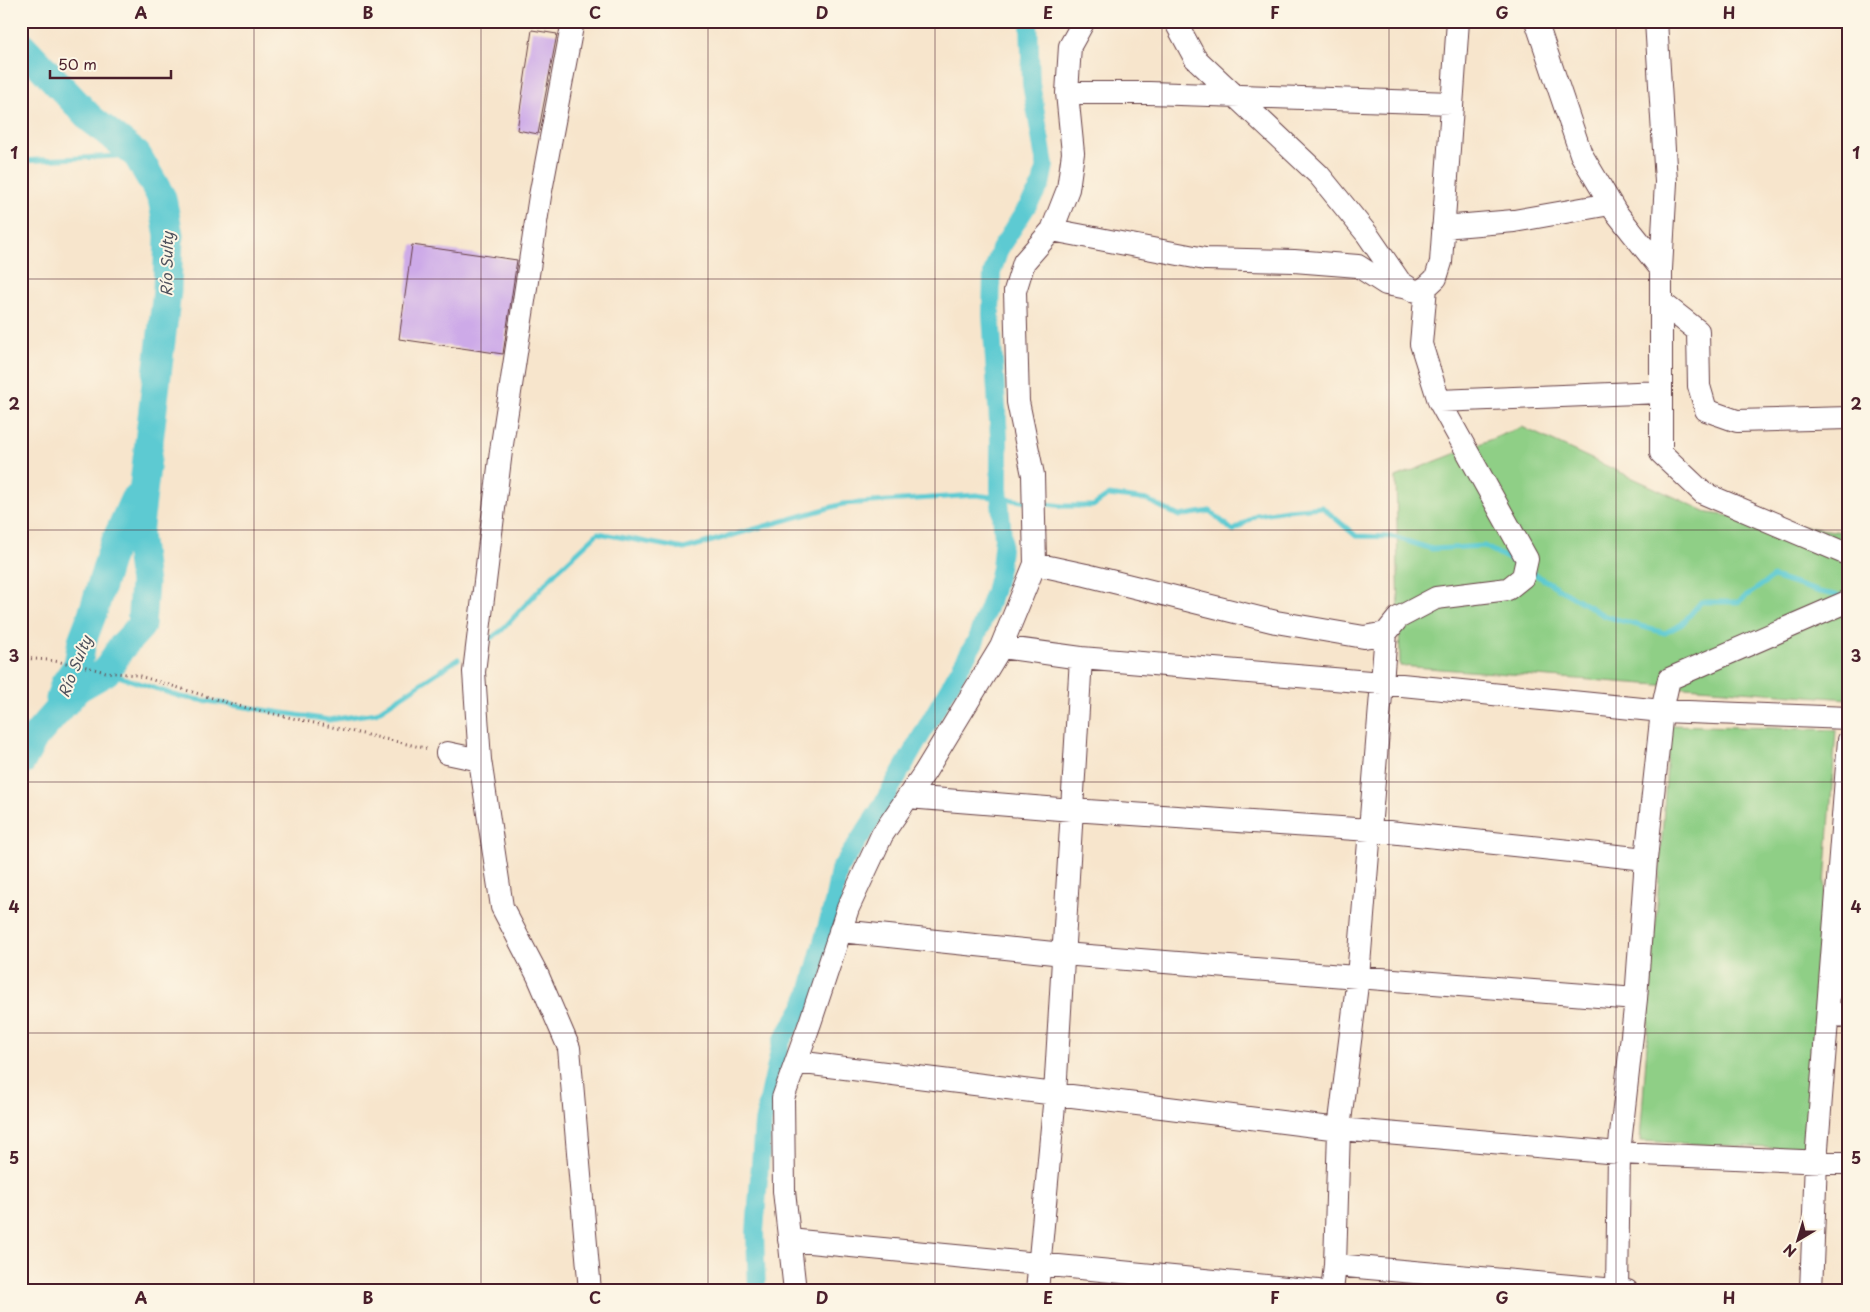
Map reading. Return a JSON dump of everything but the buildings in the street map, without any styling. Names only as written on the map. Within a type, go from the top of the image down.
[{"type":"street","points":[[573,21],[540,196],[500,461],[474,672],[480,760],[502,907],[538,976],[569,1048],[590,1291]]},
{"type":"street","points":[[795,1291],[784,1191],[783,1098],[848,908],[882,835],[925,772],[1001,647],[1035,564],[1033,475],[1018,402],[1015,291],[1024,262],[1052,230],[1068,189],[1073,153],[1067,93],[1070,46],[1084,21]]},
{"type":"street","points":[[1175,21],[1195,58],[1319,175],[1367,234],[1400,282],[1418,287]]},
{"type":"street","points":[[1052,230],[1205,259],[1294,261],[1358,266],[1386,284],[1418,287],[1436,278],[1441,262],[1458,21]]},
{"type":"street","points":[[1536,21],[1582,154],[1610,204],[1661,269]]},
{"type":"street","points":[[1656,21],[1666,182],[1661,269],[1661,453],[1703,493],[1849,555]]},
{"type":"street","points":[[1067,93],[1149,93],[1452,103]]},
{"type":"street","points":[[1443,227],[1514,221],[1610,204]]},
{"type":"street","points":[[1332,1291],[1335,1264],[1339,1129],[1358,977],[1386,633],[1398,618],[1436,598],[1508,589],[1525,568],[1439,401],[1421,344],[1418,287]]},
{"type":"street","points":[[1661,302],[1698,331],[1699,386],[1706,410],[1738,421],[1849,418]]},
{"type":"street","points":[[1439,401],[1661,392]]},
{"type":"street","points":[[1035,564],[1276,622],[1364,637],[1386,633]]},
{"type":"street","points":[[1335,1264],[1620,1290],[1619,1153],[1636,999],[1646,859],[1662,711],[1669,680],[1849,600]]},
{"type":"street","points":[[1001,647],[1081,658],[1382,683],[1662,711],[1849,718]]},
{"type":"street","points":[[1037,1291],[1055,1094],[1081,658]]},
{"type":"street","points":[[1811,1291],[1816,1161],[1838,1015],[1849,740]]},
{"type":"street","points":[[447,753],[480,760]]},
{"type":"street","points":[[908,797],[1370,830],[1646,859]]},
{"type":"street","points":[[840,931],[1064,954],[1636,999]]},
{"type":"street","points":[[796,1062],[1339,1129],[1619,1153],[1849,1163]]},
{"type":"street","points":[[790,1240],[1318,1291]]},
{"type":"path","points":[[21,658],[48,660],[106,672],[136,675],[239,706],[447,753]]},
{"type":"green space","points":[[1522,427],[1709,513],[1849,533],[1849,699],[1400,666],[1396,477]]},
{"type":"green space","points":[[1670,725],[1836,730],[1806,1150],[1640,1141]]},
{"type":"waterway","points":[[757,1291],[755,1232],[763,1123],[781,1042],[801,1009],[808,993],[833,903],[839,870],[878,811],[975,642],[994,592],[1000,568],[1003,538],[991,315],[992,273],[1000,249],[1041,185],[1045,165],[1031,84],[1029,21]]},
{"type":"waterway","name":"Río Sulty","points":[[21,45],[91,119],[137,155],[162,198],[169,235],[167,291],[138,534],[144,583],[141,626],[120,649],[106,672],[78,688],[34,738],[21,762]]},
{"type":"waterway","points":[[21,161],[137,155]]},
{"type":"waterway","points":[[485,642],[501,631],[555,573],[598,533],[684,549],[843,504],[976,495],[1029,502]]},
{"type":"waterway","points":[[1040,503],[1063,506],[1093,506],[1109,495],[1147,500],[1179,516],[1210,511],[1233,531],[1256,515],[1322,507],[1356,536],[1394,537],[1432,549],[1484,546],[1520,565]]},
{"type":"waterway","name":"Río Sulty","points":[[60,699],[64,685],[78,665],[82,641],[113,547],[134,500]]},
{"type":"waterway","points":[[1531,572],[1605,616],[1665,633],[1682,624],[1701,602],[1738,602],[1773,577],[1820,592],[1841,596]]},
{"type":"waterway","points":[[106,672],[181,697],[329,720],[376,713],[458,659]]}]
